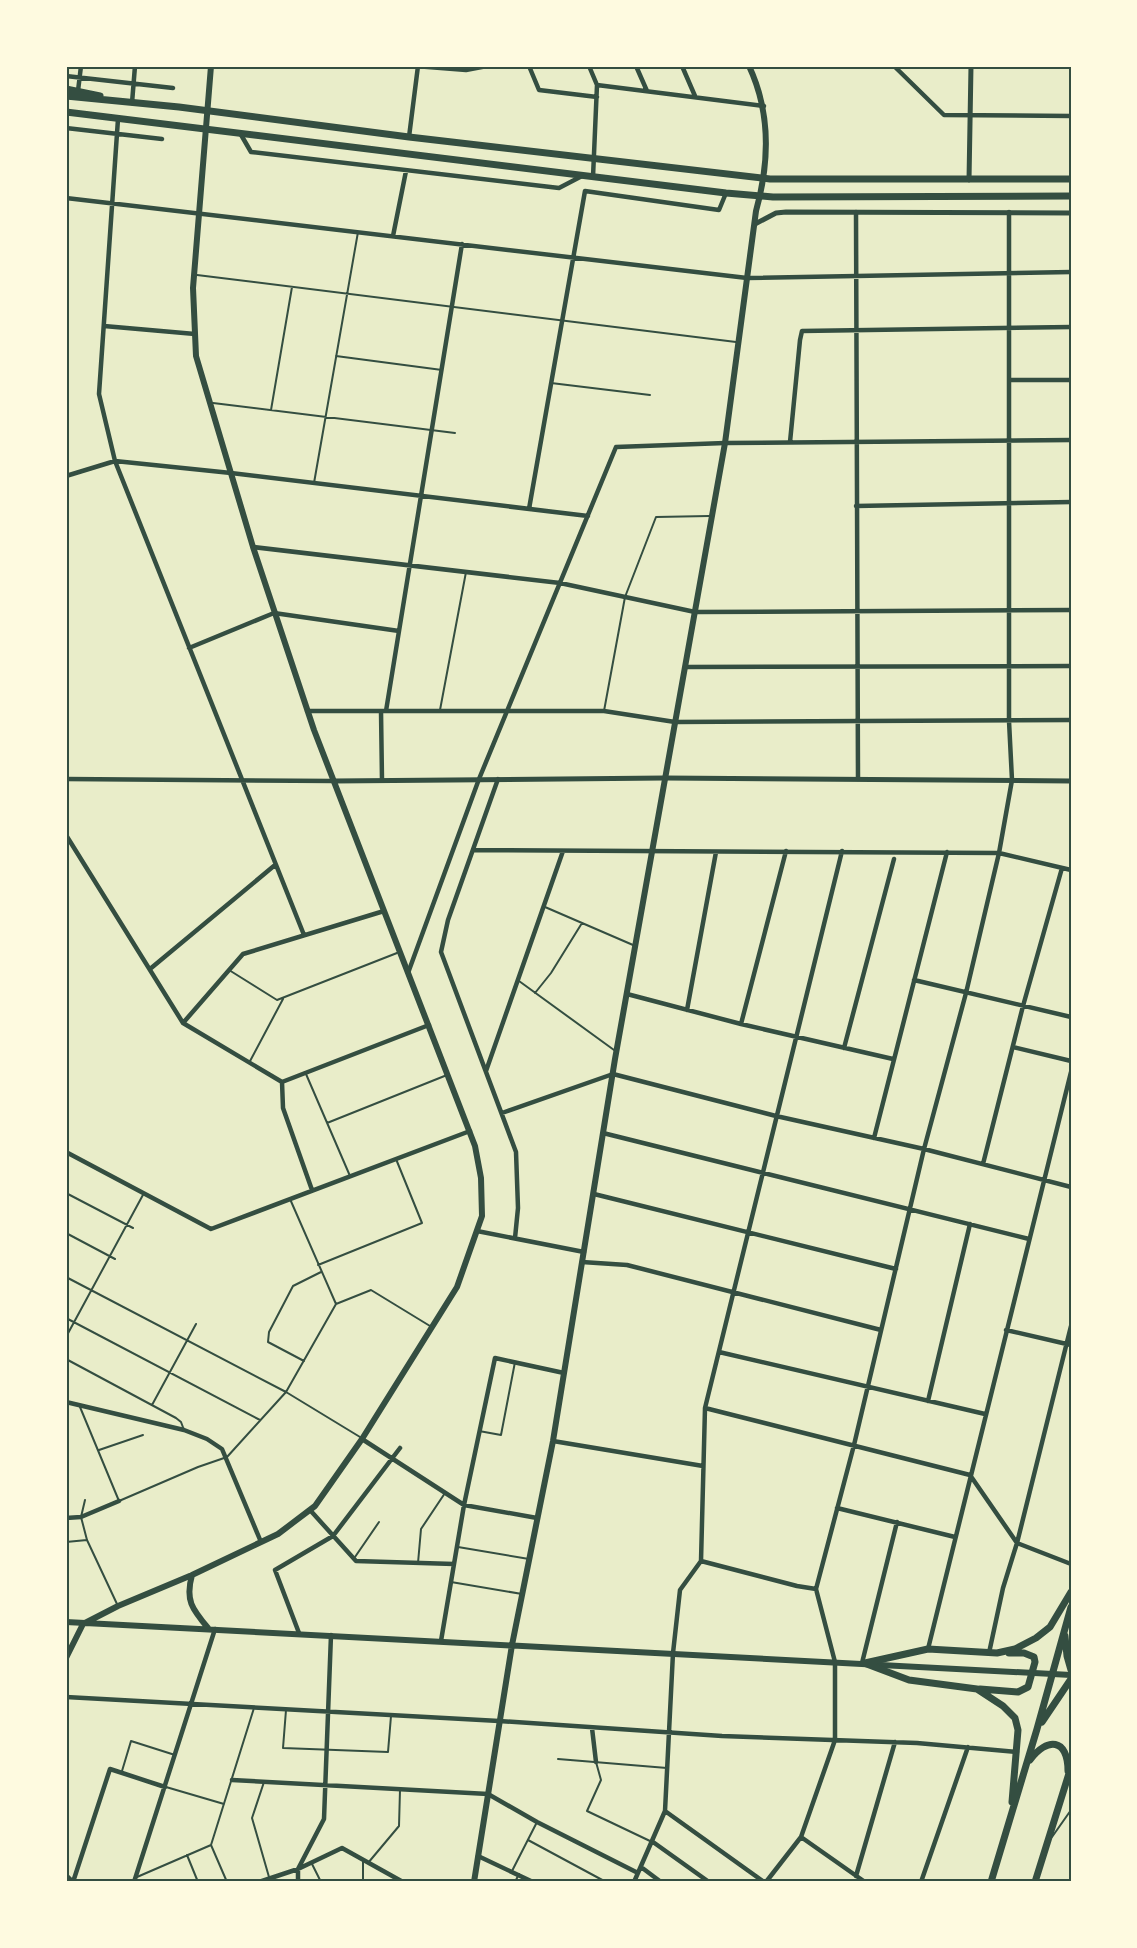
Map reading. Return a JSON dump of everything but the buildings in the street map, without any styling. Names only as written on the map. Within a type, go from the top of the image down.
[{"type":"main road","points":[[66,1658],[83,1624],[278,1534],[315,1506],[362,1439],[457,1287],[482,1216],[481,1178],[476,1146],[307,711],[252,547],[196,356],[194,274],[211,66]]},
{"type":"main road","points":[[474,1882],[512,1645],[553,1441],[616,1051],[725,443],[747,278],[764,178],[768,136],[764,106],[749,66]]},
{"type":"main road","points":[[66,89],[132,103]]},
{"type":"main road","points":[[66,96],[764,178],[1013,180],[1071,177]]},
{"type":"main road","points":[[66,112],[761,196],[1071,196]]},
{"type":"main road","points":[[192,1575],[188,1597],[198,1615],[211,1629]]},
{"type":"main road","points":[[993,1653],[1024,1645],[1050,1627],[1071,1592]]},
{"type":"main road","points":[[991,1882],[1071,1609]]},
{"type":"main road","points":[[66,1622],[863,1663],[1071,1677],[1037,1729]]},
{"type":"main road","points":[[1065,1630],[1067,1656],[1071,1670]]},
{"type":"main road","points":[[928,1649],[1024,1653],[1034,1657],[1035,1662],[1028,1687],[1018,1692],[909,1680],[863,1663],[928,1649]]},
{"type":"main road","points":[[977,1689],[1003,1706],[1015,1718],[1018,1730],[1011,1817]]},
{"type":"main road","points":[[1026,1766],[1041,1747],[1059,1746],[1066,1751],[1068,1776]]},
{"type":"main road","points":[[1035,1882],[1071,1767]]},
{"type":"street","points":[[78,91],[81,66]]},
{"type":"street","points":[[132,103],[135,66]]},
{"type":"street","points":[[409,137],[417,66],[466,70],[487,66]]},
{"type":"street","points":[[530,66],[539,90],[597,98]]},
{"type":"street","points":[[589,66],[597,85],[593,177]]},
{"type":"street","points":[[636,66],[647,91]]},
{"type":"street","points":[[682,66],[695,96]]},
{"type":"street","points":[[894,66],[944,115],[1071,116]]},
{"type":"street","points":[[969,180],[970,66]]},
{"type":"street","points":[[66,76],[173,88]]},
{"type":"street","points":[[597,85],[764,106]]},
{"type":"street","points":[[118,119],[99,394],[115,461],[304,935]]},
{"type":"street","points":[[66,128],[162,140]]},
{"type":"street","points":[[240,133],[251,152],[559,188],[583,176]]},
{"type":"street","points":[[393,236],[406,171]]},
{"type":"street","points":[[529,509],[585,191],[719,210],[726,193]]},
{"type":"street","points":[[66,198],[747,278],[1071,272]]},
{"type":"street","points":[[755,224],[776,213],[786,212],[1071,213]]},
{"type":"street","points":[[856,212],[858,779]]},
{"type":"street","points":[[665,1811],[765,1882],[801,1837],[835,1740],[835,1662],[816,1589],[854,1446],[924,1149],[966,993],[999,853],[1012,780],[1009,721],[1009,212]]},
{"type":"street","points":[[382,780],[384,711],[462,244]]},
{"type":"street","points":[[104,326],[195,334]]},
{"type":"street","points":[[790,442],[802,331],[1071,327]]},
{"type":"street","points":[[1010,380],[1071,380]]},
{"type":"street","points":[[408,973],[479,779],[616,447],[790,442],[1071,440]]},
{"type":"street","points":[[66,476],[115,461],[588,516]]},
{"type":"street","points":[[856,506],[1071,502]]},
{"type":"street","points":[[252,547],[560,583],[695,612],[858,613],[1071,610]]},
{"type":"street","points":[[189,648],[274,613],[399,631]]},
{"type":"street","points":[[685,667],[1071,666]]},
{"type":"street","points":[[307,711],[604,711],[675,722],[858,723],[1071,720]]},
{"type":"street","points":[[498,778],[448,920],[441,952],[516,1152],[518,1208],[515,1238]]},
{"type":"street","points":[[66,779],[334,781],[665,778],[1071,781]]},
{"type":"street","points":[[66,835],[183,1023],[282,1082]]},
{"type":"street","points":[[474,850],[999,853],[1071,870]]},
{"type":"street","points":[[486,1071],[563,851]]},
{"type":"street","points":[[741,1024],[786,851]]},
{"type":"street","points":[[634,1882],[665,1811],[673,1653],[680,1590],[701,1561],[705,1408],[842,851]]},
{"type":"street","points":[[687,1010],[716,852]]},
{"type":"street","points":[[874,1138],[947,852]]},
{"type":"street","points":[[844,1048],[894,859]]},
{"type":"street","points":[[150,969],[275,865]]},
{"type":"street","points":[[983,1164],[1023,1006],[1062,868]]},
{"type":"street","points":[[183,1023],[243,954],[384,911]]},
{"type":"street","points":[[914,980],[1071,1017]]},
{"type":"street","points":[[627,994],[741,1024],[893,1059]]},
{"type":"street","points":[[282,1082],[429,1025]]},
{"type":"street","points":[[1013,1047],[1071,1061]]},
{"type":"street","points":[[928,1649],[1071,1072]]},
{"type":"street","points":[[502,1113],[613,1074],[1071,1187]]},
{"type":"street","points":[[282,1082],[283,1108],[312,1191]]},
{"type":"street","points":[[66,1152],[211,1229],[470,1131]]},
{"type":"street","points":[[603,1132],[1029,1239]]},
{"type":"street","points":[[594,1194],[896,1269]]},
{"type":"street","points":[[928,1401],[970,1224]]},
{"type":"street","points":[[477,1231],[584,1252]]},
{"type":"street","points":[[582,1262],[627,1265],[733,1290],[881,1330]]},
{"type":"street","points":[[993,1653],[1003,1588],[1069,1344],[1071,1326]]},
{"type":"street","points":[[1006,1330],[1069,1344]]},
{"type":"street","points":[[719,1352],[985,1414]]},
{"type":"street","points":[[441,1641],[464,1505],[495,1358],[564,1373]]},
{"type":"street","points":[[66,1402],[184,1430],[207,1439],[222,1449],[261,1542]]},
{"type":"street","points":[[705,1408],[970,1474],[1017,1543],[1071,1564]]},
{"type":"street","points":[[362,1439],[464,1505],[537,1518]]},
{"type":"street","points":[[553,1441],[703,1466]]},
{"type":"street","points":[[299,1633],[275,1570],[333,1536],[400,1448]]},
{"type":"street","points":[[66,1518],[81,1517],[119,1501]]},
{"type":"street","points":[[837,1508],[955,1537]]},
{"type":"street","points":[[310,1510],[357,1562],[454,1564]]},
{"type":"street","points":[[863,1663],[897,1522]]},
{"type":"street","points":[[701,1561],[816,1589]]},
{"type":"street","points":[[135,1880],[192,1704],[211,1629]]},
{"type":"street","points":[[298,1882],[298,1869],[324,1819],[332,1635]]},
{"type":"street","points":[[66,1697],[592,1728],[895,1742],[1017,1752]]},
{"type":"street","points":[[592,1728],[596,1762]]},
{"type":"street","points":[[856,1876],[895,1742]]},
{"type":"street","points":[[921,1882],[968,1747]]},
{"type":"street","points":[[66,1875],[73,1882],[110,1769],[165,1787]]},
{"type":"street","points":[[232,1780],[488,1794],[537,1822],[638,1873]]},
{"type":"street","points":[[801,1837],[865,1882]]},
{"type":"street","points":[[653,1842],[709,1882]]},
{"type":"street","points":[[259,1882],[298,1869],[342,1848],[404,1882]]},
{"type":"street","points":[[478,1856],[533,1882]]},
{"type":"street","points":[[641,1867],[661,1882]]},
{"type":"lane","points":[[314,483],[358,232]]},
{"type":"lane","points":[[194,274],[739,343]]},
{"type":"lane","points":[[271,410],[292,287]]},
{"type":"lane","points":[[336,356],[442,370]]},
{"type":"lane","points":[[551,383],[650,395]]},
{"type":"lane","points":[[210,403],[455,433]]},
{"type":"lane","points":[[604,711],[625,597],[656,517],[712,516]]},
{"type":"lane","points":[[440,711],[466,572]]},
{"type":"lane","points":[[544,906],[635,946]]},
{"type":"lane","points":[[535,993],[582,923]]},
{"type":"lane","points":[[229,970],[277,1000],[400,952]]},
{"type":"lane","points":[[518,980],[616,1051]]},
{"type":"lane","points":[[249,1063],[284,997]]},
{"type":"lane","points":[[306,1073],[350,1176]]},
{"type":"lane","points":[[327,1123],[448,1074]]},
{"type":"lane","points":[[318,1265],[422,1223],[396,1158]]},
{"type":"lane","points":[[66,1192],[133,1228]]},
{"type":"lane","points":[[66,1337],[144,1193]]},
{"type":"lane","points":[[290,1199],[336,1304]]},
{"type":"lane","points":[[66,1233],[115,1259]]},
{"type":"lane","points":[[304,1361],[268,1342],[269,1332],[292,1286],[321,1272]]},
{"type":"lane","points":[[66,1277],[286,1392],[362,1439]]},
{"type":"lane","points":[[80,1406],[119,1501],[227,1457],[286,1392],[336,1304],[371,1290],[432,1328]]},
{"type":"lane","points":[[66,1318],[260,1420]]},
{"type":"lane","points":[[152,1405],[196,1324]]},
{"type":"lane","points":[[66,1359],[181,1422],[184,1430]]},
{"type":"lane","points":[[480,1431],[501,1435],[515,1362]]},
{"type":"lane","points":[[99,1450],[143,1435]]},
{"type":"lane","points":[[418,1563],[421,1529],[445,1493]]},
{"type":"lane","points":[[85,1500],[81,1517],[87,1540],[118,1606]]},
{"type":"lane","points":[[354,1558],[379,1522]]},
{"type":"lane","points":[[66,1542],[87,1540]]},
{"type":"lane","points":[[457,1547],[529,1559]]},
{"type":"lane","points":[[451,1582],[522,1594]]},
{"type":"lane","points":[[227,1882],[211,1845],[254,1708]]},
{"type":"lane","points":[[286,1710],[283,1748],[388,1752],[391,1716]]},
{"type":"lane","points":[[121,1772],[131,1741],[175,1755]]},
{"type":"lane","points":[[558,1759],[667,1768]]},
{"type":"lane","points":[[596,1762],[602,1780],[587,1811],[653,1842]]},
{"type":"lane","points":[[264,1782],[252,1818],[269,1878]]},
{"type":"lane","points":[[165,1787],[224,1804]]},
{"type":"lane","points":[[363,1882],[366,1861],[399,1826],[400,1790]]},
{"type":"lane","points":[[1047,1844],[1071,1810]]},
{"type":"lane","points":[[512,1871],[537,1822]]},
{"type":"lane","points":[[528,1840],[606,1882]]},
{"type":"lane","points":[[135,1880],[211,1845]]},
{"type":"lane","points":[[187,1855],[198,1882]]},
{"type":"lane","points":[[311,1862],[321,1882]]},
{"type":"lane","points":[[515,1882],[519,1874]]}]
